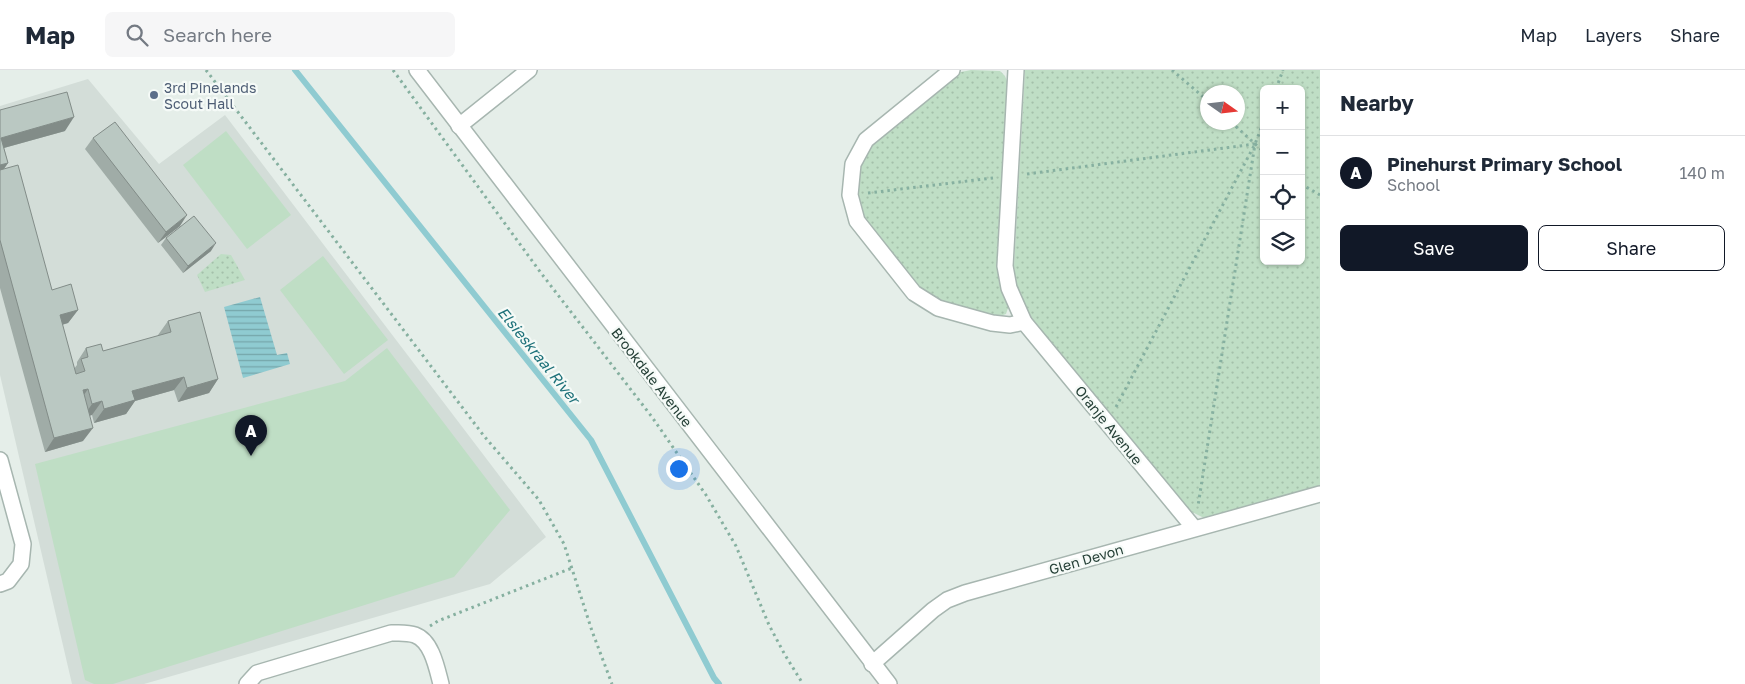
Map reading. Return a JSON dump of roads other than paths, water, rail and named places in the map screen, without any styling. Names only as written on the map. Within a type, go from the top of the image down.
[{"type":"street","name":"Brookdale Avenue","points":[[417,70],[889,684]]},
{"type":"street","points":[[459,126],[530,70]]},
{"type":"street","points":[[952,70],[866,140],[853,164],[850,195],[857,221],[914,293],[938,308],[992,323],[1010,325],[1024,322]]},
{"type":"street","name":"Oranje Avenue","points":[[1016,70],[1005,266],[1009,288],[1024,322],[1194,528]]},
{"type":"street","points":[[0,460],[23,544],[20,564],[8,581],[0,584]]},
{"type":"street","name":"Glen Devon","points":[[872,664],[947,600],[974,590],[1320,494]]},
{"type":"street","points":[[247,684],[257,674],[391,633],[418,635],[429,647],[441,684]]},
{"type":"water","points":[[260,297],[277,355],[287,353],[290,364],[243,378],[224,307]]},
{"type":"waterway","name":"Elsieskraal River","points":[[295,70],[591,440],[714,678],[719,684]]},
{"type":"place","name":"3rd Pinelands Scout Hall","points":[[154,95]]},
{"type":"place","name":"Pinehurst Primary School","points":[[251,456]]}]
